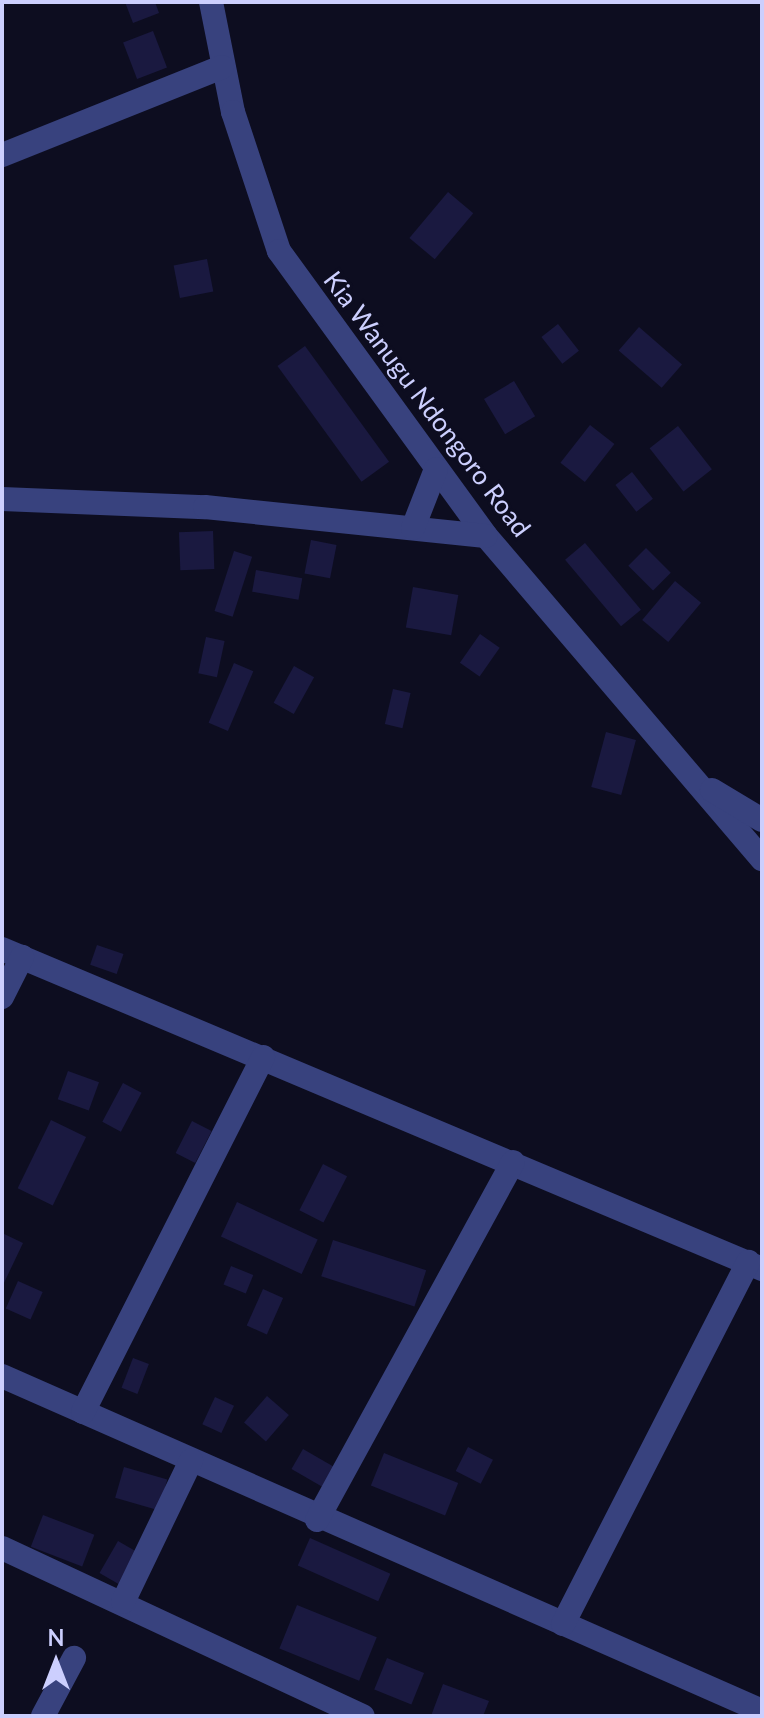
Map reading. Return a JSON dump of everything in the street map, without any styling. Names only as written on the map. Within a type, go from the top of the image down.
[{"type":"street","name":"Kia Wanugu Ndongoro Road","points":[[211,2],[222,67],[279,251],[486,536],[762,859]]},
{"type":"street","points":[[2,155],[222,67]]},
{"type":"street","points":[[413,528],[436,469]]},
{"type":"street","points":[[2,499],[88,498],[486,536]]},
{"type":"street","points":[[696,781],[762,820]]},
{"type":"street","points":[[2,997],[12,953],[755,1265],[563,1624]]},
{"type":"street","points":[[83,1412],[263,1057]]},
{"type":"street","points":[[317,1520],[513,1162]]},
{"type":"street","points":[[2,1376],[317,1520],[762,1711]]},
{"type":"street","points":[[123,1602],[191,1461]]},
{"type":"street","points":[[2,1548],[363,1716]]},
{"type":"street","points":[[43,1716],[74,1658]]},
{"type":"building","points":[[125,2],[155,2],[159,13],[133,23]]},
{"type":"building","points":[[153,31],[167,67],[137,79],[123,42]]},
{"type":"building","points":[[448,192],[473,213],[435,259],[409,238]]},
{"type":"building","points":[[207,259],[213,291],[180,298],[174,265]]},
{"type":"building","points":[[558,324],[579,351],[562,364],[541,337]]},
{"type":"building","points":[[639,327],[682,364],[662,388],[619,350]]},
{"type":"building","points":[[305,346],[389,462],[362,482],[277,366]]},
{"type":"building","points":[[514,381],[535,416],[505,434],[484,399]]},
{"type":"building","points":[[590,425],[614,444],[585,482],[560,463]]},
{"type":"building","points":[[678,426],[712,469],[683,492],[650,448]]},
{"type":"building","points":[[632,472],[653,499],[636,512],[615,485]]},
{"type":"building","points":[[213,531],[214,569],[180,570],[179,532]]},
{"type":"building","points":[[311,540],[337,545],[330,578],[305,573]]},
{"type":"building","points":[[585,543],[641,610],[621,626],[565,560]]},
{"type":"building","points":[[646,548],[671,573],[653,590],[628,566]]},
{"type":"building","points":[[234,551],[252,557],[233,617],[215,611]]},
{"type":"building","points":[[256,570],[302,578],[298,600],[252,592]]},
{"type":"building","points":[[675,581],[701,603],[668,642],[642,620]]},
{"type":"building","points":[[413,587],[458,595],[451,635],[406,627]]},
{"type":"building","points":[[480,634],[500,648],[480,676],[460,663]]},
{"type":"building","points":[[206,637],[225,641],[217,677],[198,673]]},
{"type":"building","points":[[234,663],[253,671],[228,731],[209,723]]},
{"type":"building","points":[[294,666],[314,677],[294,714],[274,703]]},
{"type":"building","points":[[393,689],[411,693],[402,728],[385,724]]},
{"type":"building","points":[[606,732],[636,740],[621,795],[591,787]]},
{"type":"building","points":[[97,945],[123,954],[117,974],[90,965]]},
{"type":"building","points":[[68,1071],[99,1082],[89,1110],[58,1099]]},
{"type":"building","points":[[123,1083],[142,1093],[121,1132],[102,1122]]},
{"type":"building","points":[[51,1120],[86,1137],[53,1205],[18,1188]]},
{"type":"building","points":[[192,1121],[212,1131],[195,1163],[176,1153]]},
{"type":"building","points":[[323,1164],[347,1176],[323,1223],[299,1210]]},
{"type":"building","points":[[237,1202],[318,1240],[302,1274],[221,1236]]},
{"type":"building","points":[[2,1233],[23,1243],[2,1287]]},
{"type":"building","points":[[333,1240],[426,1270],[414,1306],[321,1276]]},
{"type":"building","points":[[231,1266],[253,1275],[246,1294],[224,1285]]},
{"type":"building","points":[[18,1281],[43,1292],[30,1319],[6,1308]]},
{"type":"building","points":[[263,1289],[283,1298],[267,1334],[247,1326]]},
{"type":"building","points":[[133,1358],[149,1364],[137,1394],[122,1388]]},
{"type":"building","points":[[267,1396],[289,1415],[266,1441],[244,1422]]},
{"type":"building","points":[[215,1397],[234,1406],[221,1433],[202,1424]]},
{"type":"building","points":[[468,1447],[493,1460],[481,1484],[456,1471]]},
{"type":"building","points":[[303,1449],[337,1468],[325,1488],[292,1469]]},
{"type":"building","points":[[384,1453],[458,1483],[445,1515],[371,1485]]},
{"type":"building","points":[[124,1467],[167,1479],[158,1510],[115,1498]]},
{"type":"building","points":[[43,1515],[94,1535],[82,1566],[31,1547]]},
{"type":"building","points":[[310,1538],[390,1574],[378,1601],[298,1565]]},
{"type":"building","points":[[118,1541],[142,1555],[124,1587],[100,1573]]},
{"type":"building","points":[[297,1605],[377,1637],[359,1681],[279,1649]]},
{"type":"building","points":[[387,1658],[424,1673],[411,1705],[374,1690]]},
{"type":"building","points":[[443,1684],[489,1701],[483,1716],[431,1716]]}]
